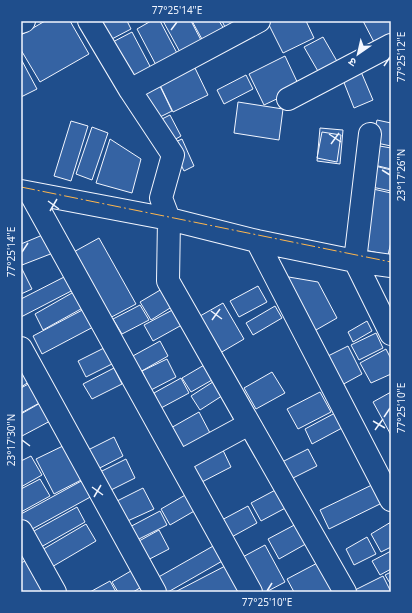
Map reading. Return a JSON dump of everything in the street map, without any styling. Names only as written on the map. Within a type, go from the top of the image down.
[{"type":"street","points":[[89,21],[130,90],[173,155],[161,198],[169,219],[168,281],[345,592]]},
{"type":"street","points":[[130,90],[259,21]]},
{"type":"street","points":[[288,99],[391,45]]},
{"type":"street","points":[[370,134],[355,261],[391,334]]},
{"type":"street","points":[[26,192],[169,219],[257,241],[355,261],[391,266]]},
{"type":"street","points":[[26,192],[251,592]]},
{"type":"street","points":[[257,241],[391,500]]},
{"type":"street","points":[[22,352],[155,592]]},
{"type":"street","points":[[179,462],[250,424]]},
{"type":"street","points":[[21,531],[55,592]]},
{"type":"building","points":[[45,21],[70,21],[89,54],[40,82],[21,50],[21,35]]},
{"type":"building","points":[[100,21],[127,21],[131,29],[110,40]]},
{"type":"building","points":[[151,21],[160,21],[178,55],[157,67],[137,29]]},
{"type":"building","points":[[163,21],[191,21],[202,42],[181,54]]},
{"type":"building","points":[[192,21],[219,21],[224,29],[203,41]]},
{"type":"building","points":[[222,21],[240,21],[226,29]]},
{"type":"building","points":[[267,21],[306,21],[314,38],[283,53]]},
{"type":"building","points":[[363,21],[391,21],[391,35],[375,44]]},
{"type":"building","points":[[132,32],[152,70],[126,83],[107,45]]},
{"type":"building","points":[[323,37],[338,63],[319,73],[304,47]]},
{"type":"building","points":[[285,56],[300,88],[264,105],[249,74]]},
{"type":"building","points":[[21,59],[37,89],[21,97]]},
{"type":"building","points":[[194,66],[208,95],[173,112],[159,83]]},
{"type":"building","points":[[359,67],[373,100],[354,108],[341,75]]},
{"type":"building","points":[[246,75],[253,89],[224,104],[217,90]]},
{"type":"building","points":[[158,82],[172,111],[154,120],[140,91]]},
{"type":"building","points":[[238,102],[283,109],[279,140],[234,133]]},
{"type":"building","points":[[170,115],[181,136],[169,143],[158,121]]},
{"type":"building","points":[[377,120],[391,123],[391,146],[372,142]]},
{"type":"building","points":[[71,121],[88,126],[71,181],[54,176]]},
{"type":"building","points":[[92,127],[108,133],[92,180],[76,174]]},
{"type":"building","points":[[320,128],[343,130],[340,164],[317,161]]},
{"type":"building","points":[[322,132],[341,135],[337,162],[317,158]]},
{"type":"building","points":[[110,139],[141,159],[132,193],[96,183]]},
{"type":"building","points":[[182,139],[194,166],[184,171],[171,144]]},
{"type":"building","points":[[374,145],[391,148],[391,169],[370,164]]},
{"type":"building","points":[[371,165],[391,170],[391,191],[367,186]]},
{"type":"building","points":[[373,189],[391,193],[391,242],[388,255],[360,249]]},
{"type":"building","points":[[45,234],[53,253],[22,265],[21,244]]},
{"type":"building","points":[[99,238],[136,304],[106,320],[70,254]]},
{"type":"building","points":[[21,267],[32,289],[21,294]]},
{"type":"building","points":[[70,274],[77,288],[21,317],[21,299]]},
{"type":"building","points":[[277,275],[318,282],[337,318],[309,334]]},
{"type":"building","points":[[167,286],[178,303],[151,320],[140,302]]},
{"type":"building","points":[[258,286],[267,302],[239,317],[230,301]]},
{"type":"building","points":[[79,289],[88,305],[43,330],[35,314]]},
{"type":"building","points":[[223,303],[244,339],[215,356],[193,320]]},
{"type":"building","points":[[140,305],[149,320],[122,334],[113,319]]},
{"type":"building","points":[[180,306],[189,321],[153,341],[144,325]]},
{"type":"building","points":[[275,306],[282,318],[253,335],[246,323]]},
{"type":"building","points":[[88,307],[97,325],[42,354],[33,336]]},
{"type":"building","points":[[367,321],[372,331],[353,342],[348,332]]},
{"type":"building","points":[[376,333],[383,348],[359,360],[351,345]]},
{"type":"building","points":[[160,341],[168,356],[140,372],[131,357]]},
{"type":"building","points":[[348,346],[362,374],[340,386],[326,357]]},
{"type":"building","points":[[106,347],[114,363],[86,377],[78,361]]},
{"type":"building","points":[[386,349],[391,359],[391,374],[371,383],[360,363]]},
{"type":"building","points":[[167,359],[176,377],[151,390],[142,371]]},
{"type":"building","points":[[211,361],[219,376],[191,392],[182,378]]},
{"type":"building","points":[[21,362],[32,380],[21,387]]},
{"type":"building","points":[[114,368],[122,384],[92,399],[83,384]]},
{"type":"building","points":[[272,372],[285,393],[256,409],[244,388]]},
{"type":"building","points":[[181,378],[189,393],[161,408],[154,393]]},
{"type":"building","points":[[219,378],[228,392],[200,410],[191,396]]},
{"type":"building","points":[[32,382],[43,401],[21,413],[21,388]]},
{"type":"building","points":[[320,392],[331,412],[298,429],[287,409]]},
{"type":"building","points":[[391,392],[391,435],[373,402]]},
{"type":"building","points":[[42,402],[52,420],[22,436],[21,414]]},
{"type":"building","points":[[199,412],[210,433],[181,450],[169,429]]},
{"type":"building","points":[[335,413],[342,428],[312,444],[305,429]]},
{"type":"building","points":[[114,437],[123,456],[92,472],[82,453]]},
{"type":"building","points":[[67,444],[85,478],[54,494],[36,459]]},
{"type":"building","points":[[221,446],[231,467],[200,483],[189,462]]},
{"type":"building","points":[[308,449],[317,466],[287,481],[278,464]]},
{"type":"building","points":[[31,456],[42,475],[21,487],[21,461]]},
{"type":"building","points":[[126,459],[135,478],[103,494],[94,475]]},
{"type":"building","points":[[40,479],[50,496],[21,512],[21,489]]},
{"type":"building","points":[[85,479],[94,495],[25,533],[21,526],[21,514]]},
{"type":"building","points":[[376,483],[384,502],[329,529],[320,510]]},
{"type":"building","points":[[281,487],[291,505],[261,521],[251,503]]},
{"type":"building","points":[[143,488],[154,509],[121,524],[111,504]]},
{"type":"building","points":[[187,494],[196,510],[170,525],[161,509]]},
{"type":"building","points":[[248,506],[257,523],[228,539],[218,522]]},
{"type":"building","points":[[77,507],[85,522],[34,551],[25,536]]},
{"type":"building","points":[[160,511],[167,525],[131,543],[124,530]]},
{"type":"building","points":[[300,522],[311,541],[279,559],[268,539]]},
{"type":"building","points":[[391,522],[391,547],[381,552],[371,534]]},
{"type":"building","points":[[86,524],[96,541],[45,571],[35,554]]},
{"type":"building","points":[[159,530],[169,549],[140,564],[130,546]]},
{"type":"building","points":[[367,537],[376,554],[354,565],[346,549]]},
{"type":"building","points":[[215,545],[224,560],[168,592],[162,592],[155,579]]},
{"type":"building","points":[[265,545],[285,582],[266,592],[257,592],[239,559]]},
{"type":"building","points":[[391,551],[391,569],[380,575],[372,561]]},
{"type":"building","points":[[33,557],[51,592],[21,592],[21,563]]},
{"type":"building","points":[[323,560],[341,592],[294,592],[287,579]]},
{"type":"building","points":[[229,564],[244,592],[175,592]]},
{"type":"building","points":[[136,568],[145,585],[133,592],[118,592],[112,582]]},
{"type":"building","points":[[391,572],[391,585],[385,575]]},
{"type":"building","points":[[383,576],[391,592],[357,592],[355,590]]},
{"type":"building","points":[[110,581],[116,592],[90,592]]},
{"type":"power","points":[[21,187],[391,262]]}]
